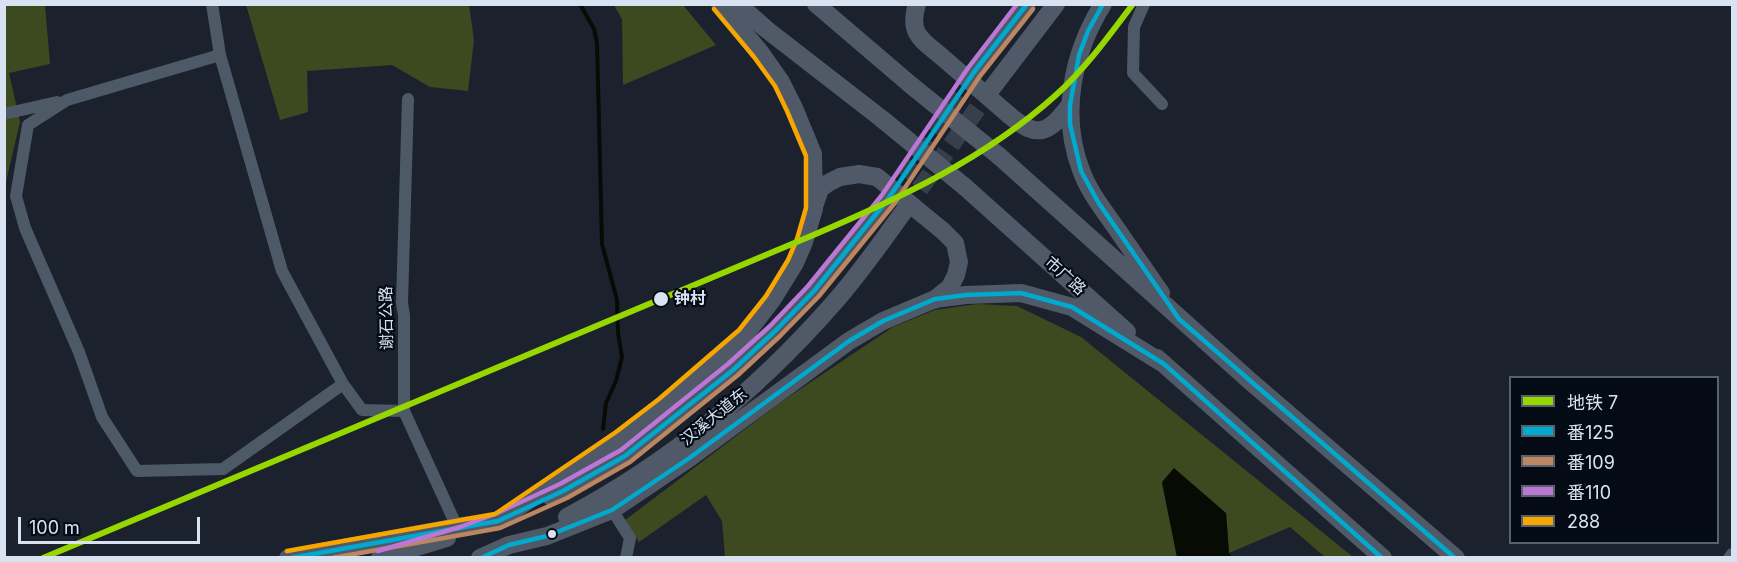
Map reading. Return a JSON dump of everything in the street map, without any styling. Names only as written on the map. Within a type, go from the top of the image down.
[{"type":"main road","points":[[720,4],[760,52],[781,82],[794,108],[813,154],[813,213]]},
{"type":"main road","name":"市广路","points":[[738,4],[965,188],[1383,558]]},
{"type":"main road","points":[[816,4],[999,156],[1179,319],[1456,558]]},
{"type":"main road","points":[[917,4],[913,21],[914,29],[922,40],[1009,115],[1028,128],[1048,129],[1070,105]]},
{"type":"main road","points":[[974,72],[1027,4]]},
{"type":"main road","points":[[992,88],[1056,4]]},
{"type":"main road","points":[[1103,4],[1088,31],[1079,55],[1070,105],[1070,124],[1081,171],[1098,202],[1179,319]]},
{"type":"main road","points":[[288,558],[457,526],[498,521],[620,438],[690,383],[744,335],[772,300],[795,263],[804,242],[820,189],[847,175],[877,177],[955,243],[959,254],[956,275],[950,287],[934,300]]},
{"type":"main road","name":"汉溪大道东","points":[[380,558],[498,521],[563,491],[626,456],[733,370],[775,331],[814,291],[888,199]]},
{"type":"main road","name":"汉溪大道东","points":[[472,558],[544,530],[604,498],[719,415],[758,382],[834,304],[904,211]]},
{"type":"main road","points":[[480,558],[509,545],[547,536],[612,510],[688,459],[849,341],[883,321],[934,300],[966,295],[1021,293],[1062,304],[1072,307],[1164,364]]},
{"type":"street","points":[[212,4],[220,55],[282,271],[343,384],[362,410],[404,411]]},
{"type":"street","points":[[1144,4],[1134,27],[1133,73],[1162,104]]},
{"type":"street","points":[[4,114],[67,100],[220,55]]},
{"type":"street","name":"谢石公路","points":[[408,99],[402,303],[404,411],[457,526]]},
{"type":"street","points":[[67,100],[28,125],[16,196],[25,228],[79,352],[102,417],[137,471],[223,469],[343,384]]},
{"type":"street","points":[[612,510],[630,538],[626,558]]},
{"type":"street","points":[[1729,558],[1732,554]]},
{"type":"green space","points":[[5,5],[45,5],[50,64],[9,73],[20,122],[5,186]]},
{"type":"green space","points":[[246,5],[469,5],[474,40],[468,91],[430,87],[392,65],[307,71],[308,112],[280,120]]},
{"type":"green space","points":[[614,5],[683,5],[716,45],[623,85],[622,19]]},
{"type":"green space","points":[[977,304],[1017,306],[1081,337],[1353,557],[1325,557],[1290,527],[1229,553],[1226,513],[1162,483],[1177,557],[725,557],[722,521],[706,495],[639,542],[624,521],[781,402],[893,327],[935,310]]},
{"type":"shaded area","points":[[1174,468],[1226,513],[1229,553],[1232,557],[1177,557],[1162,482]]},
{"type":"waterway","points":[[580,4],[594,29],[597,43],[602,244],[617,300],[618,333],[622,357],[616,381],[606,403],[603,429]]},
{"type":"tunnel","points":[[888,199],[974,72]]},
{"type":"tunnel","points":[[904,211],[992,88]]},
{"type":"metro line","name":"7","points":[[43,558],[811,236],[908,192],[970,158],[1029,118],[1077,74],[1133,4]]},
{"type":"transit line","name":"番110","points":[[378,551],[460,527],[495,514],[560,484],[621,450],[728,364],[770,326],[808,286],[882,195],[968,68],[1017,4]]},
{"type":"transit line","name":"番125","points":[[291,558],[498,521],[563,491],[625,456],[733,370],[814,291],[888,199],[974,72],[1027,4]]},
{"type":"transit line","name":"番125","points":[[1103,4],[1088,31],[1079,55],[1070,105],[1070,124],[1081,171],[1098,202],[1179,319],[1455,558]]},
{"type":"transit line","name":"288","points":[[287,551],[495,514],[616,432],[659,399],[739,330],[766,296],[788,260],[806,208],[806,156],[775,86],[714,9]]},
{"type":"transit line","name":"番109","points":[[332,558],[500,528],[567,498],[630,462],[738,375],[819,296],[894,204],[980,76],[1033,9]]},
{"type":"transit line","name":"番125","points":[[481,558],[509,545],[547,536],[612,510],[688,459],[849,341],[883,321],[935,299],[966,295],[1021,293],[1072,307],[1164,364],[1382,558]]},
{"type":"place","name":"钟村","points":[[661,299]]}]
